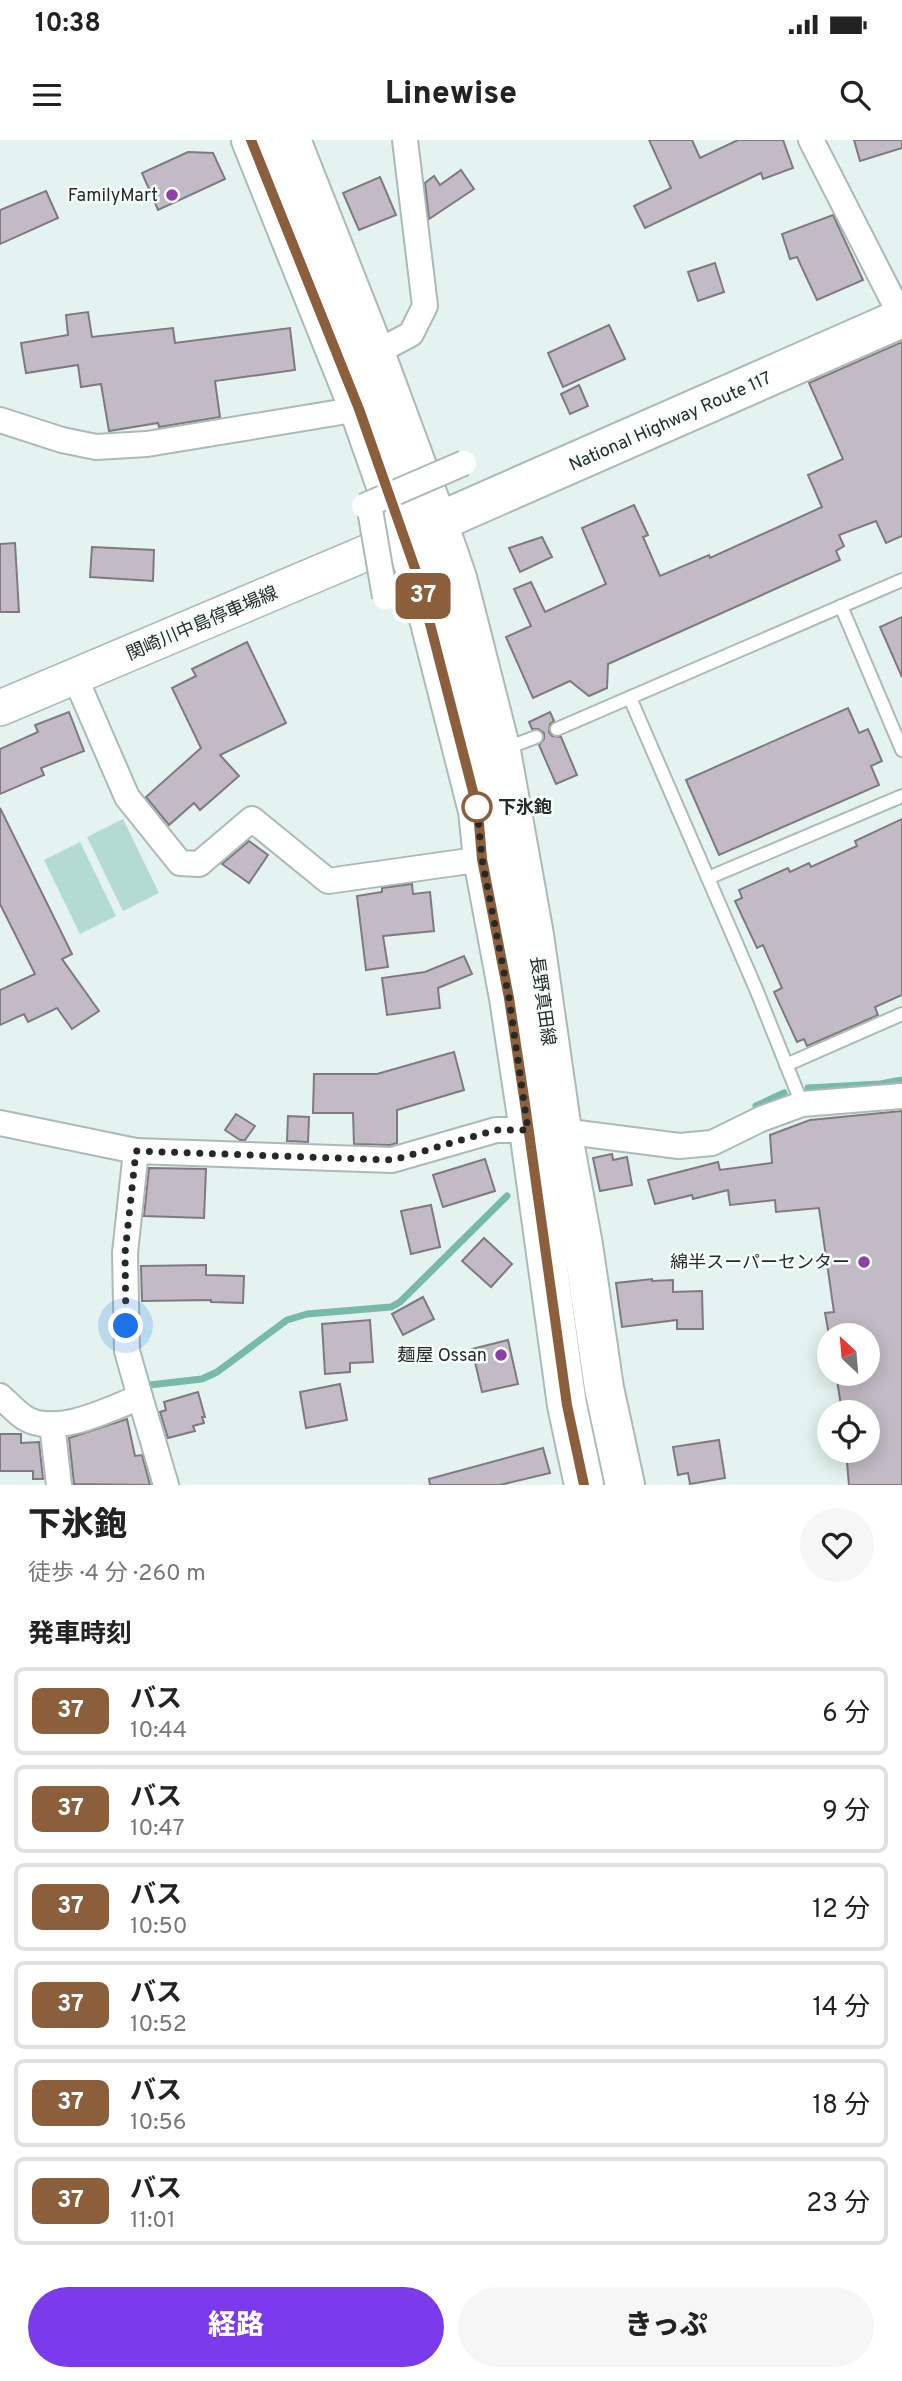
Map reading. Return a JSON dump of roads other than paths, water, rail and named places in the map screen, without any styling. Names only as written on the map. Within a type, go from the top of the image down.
[{"type":"main road","points":[[251,140],[359,409],[421,530]]},
{"type":"main road","points":[[291,140],[375,353],[421,530]]},
{"type":"main road","name":"National Highway Route 117","points":[[421,530],[902,318]]},
{"type":"main road","name":"関崎川中島停車場線","points":[[0,708],[421,530]]},
{"type":"main road","name":"長野真田線","points":[[421,530],[457,578],[501,751],[534,935],[545,1130],[567,1405],[584,1485]]},
{"type":"main road","name":"長野真田線","points":[[421,530],[421,587],[478,811],[482,859],[509,998],[545,1130],[583,1245],[604,1388],[625,1485]]},
{"type":"street","points":[[375,353],[411,334],[425,306],[405,140]]},
{"type":"street","points":[[811,140],[902,318]]},
{"type":"street","points":[[0,420],[62,440],[96,447],[147,444],[359,409]]},
{"type":"street","points":[[384,597],[367,505],[464,463]]},
{"type":"street","points":[[75,677],[127,797],[180,863],[199,864],[252,819],[328,881],[482,859]]},
{"type":"street","points":[[0,1123],[136,1151],[393,1160],[496,1130],[545,1130],[679,1146],[712,1143],[761,1119],[802,1104],[902,1096]]},
{"type":"street","points":[[136,1151],[125,1253],[127,1351],[166,1485]]},
{"type":"street","points":[[0,1396],[27,1419],[52,1424],[71,1424],[140,1397]]},
{"type":"street","points":[[52,1424],[59,1485]]},
{"type":"lane","points":[[557,729],[902,580]]},
{"type":"lane","points":[[841,606],[902,750]]},
{"type":"lane","points":[[630,698],[802,1104]]},
{"type":"lane","points":[[501,751],[536,737]]},
{"type":"lane","points":[[708,878],[902,796]]},
{"type":"lane","points":[[786,1065],[902,1014]]},
{"type":"waterway","points":[[808,1088],[880,1084],[902,1080]]},
{"type":"waterway","points":[[756,1106],[784,1093]]},
{"type":"waterway","points":[[149,1385],[202,1379],[217,1372],[287,1320],[307,1314],[391,1307],[400,1302],[507,1196]]},
{"type":"place","name":"FamilyMart","points":[[172,195]]},
{"type":"place","name":"下氷鉋","points":[[477,807]]},
{"type":"place","name":"綿半スーパーセンター","points":[[864,1262]]},
{"type":"place","name":"麺屋 Ossan","points":[[501,1355]]}]
